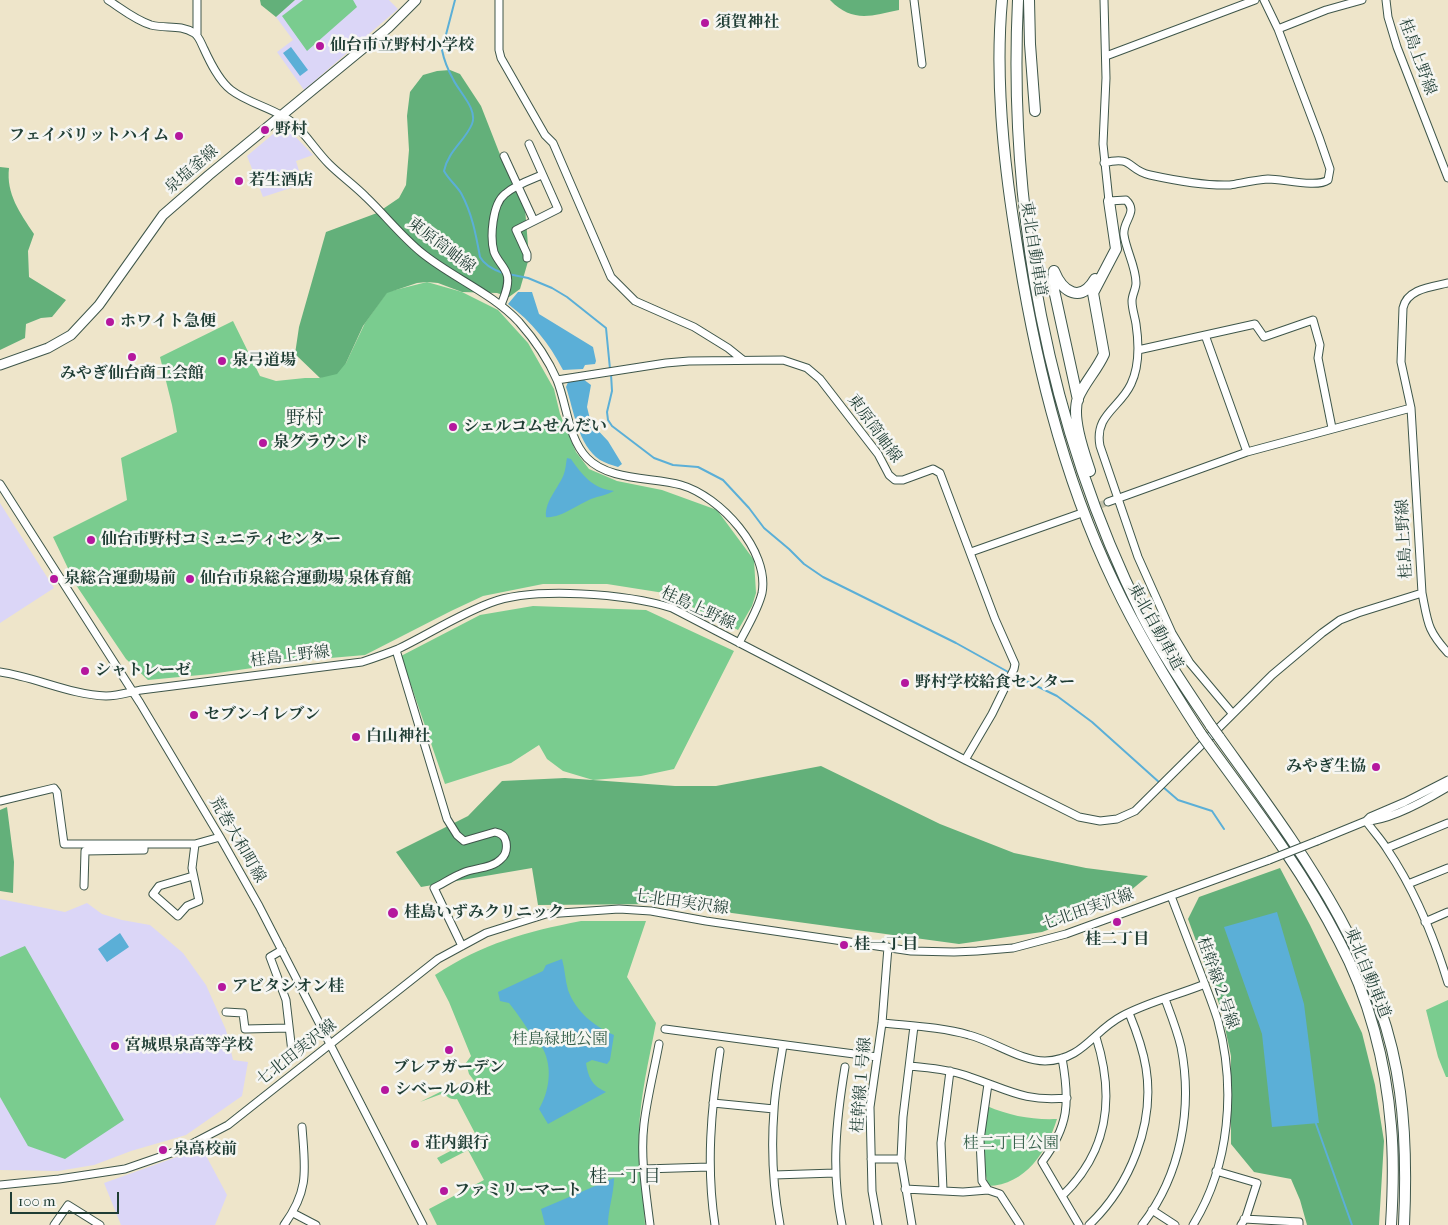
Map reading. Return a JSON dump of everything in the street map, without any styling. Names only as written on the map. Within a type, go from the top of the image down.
[{"type":"highway","points":[[997,0],[1000,49]]},
{"type":"highway","name":"東北自動車道","points":[[1002,0],[1000,49],[1005,156],[1014,225],[1031,325],[1053,419],[1080,502],[1113,582],[1148,649],[1202,734],[1278,840],[1320,905],[1340,942],[1365,1002],[1382,1065],[1391,1126],[1393,1183],[1391,1225]]},
{"type":"highway","name":"東北自動車道","points":[[1018,0],[1017,112],[1033,274],[1043,328],[1064,412],[1107,537],[1124,578],[1151,630],[1178,677],[1289,835],[1327,893],[1346,928],[1373,989],[1390,1044],[1400,1091],[1406,1185],[1404,1225]]},
{"type":"highway","points":[[1028,0],[1035,111]]},
{"type":"highway","points":[[1107,537],[1104,513],[1086,459],[1076,409],[1078,400],[1105,350],[1093,293],[1116,250],[1109,201]]},
{"type":"highway","points":[[1078,400],[1052,280],[1054,271],[1060,284],[1070,292],[1080,293],[1087,290],[1099,273],[1110,250],[1113,235]]},
{"type":"main road","name":"泉塩釜線","points":[[0,365],[48,348],[71,335],[99,306],[120,278],[152,228],[163,215],[216,168],[388,28],[416,0]]},
{"type":"street","points":[[108,0],[142,22],[155,26],[183,27],[197,34],[197,0]]},
{"type":"street","points":[[499,0],[499,50],[501,58],[536,119],[553,143],[611,277],[635,301],[694,327],[728,348],[743,360]]},
{"type":"street","points":[[914,0],[922,64]]},
{"type":"street","points":[[1104,0],[1106,56],[1104,164],[1109,201],[1126,200],[1132,210],[1123,230],[1136,283],[1132,302],[1138,350],[1136,369],[1130,387],[1103,420],[1098,431],[1100,446],[1138,557],[1172,633],[1190,663],[1232,713]]},
{"type":"street","points":[[1106,56],[1255,0]]},
{"type":"street","points":[[1104,164],[1116,160],[1125,160],[1147,175],[1199,183],[1228,185],[1268,179],[1315,183],[1328,180],[1330,169],[1278,29],[1264,0]]},
{"type":"street","points":[[1278,29],[1326,10],[1362,0]]},
{"type":"street","name":"桂島上野線","points":[[1386,0],[1388,17],[1396,47],[1448,178]]},
{"type":"street","name":"東原筒岫線","points":[[197,34],[215,70],[229,89],[293,123],[329,164],[366,198],[406,240],[426,256],[500,305],[518,321],[535,341],[557,380],[576,441],[593,464],[609,472],[684,485],[698,491],[721,508],[758,556],[762,577],[762,593],[739,643]]},
{"type":"street","points":[[527,258],[516,230],[558,209],[529,144]]},
{"type":"street","points":[[504,156],[534,221]]},
{"type":"street","points":[[500,305],[506,292],[507,275],[494,253],[492,240],[492,224],[498,203],[503,195],[542,175]]},
{"type":"street","name":"桂島上野線","points":[[0,672],[92,695],[109,696],[362,662],[396,650],[491,602],[510,598],[536,595],[609,596],[652,602],[672,608],[1079,817],[1100,821],[1117,818],[1135,811],[1232,713],[1272,675],[1322,633],[1340,620],[1422,593],[1411,408],[1401,362],[1402,308],[1404,302],[1413,293],[1448,283]]},
{"type":"street","points":[[1138,350],[1255,324],[1264,337],[1314,320],[1320,345],[1318,358],[1332,428]]},
{"type":"street","points":[[1205,335],[1247,452]]},
{"type":"street","name":"東原筒岫線","points":[[557,380],[666,363],[783,360],[798,364],[813,372],[866,438],[878,454],[889,475],[895,480],[903,480],[934,469],[940,473],[995,619],[1015,664],[1014,670],[992,714],[965,760]]},
{"type":"street","points":[[1108,502],[1247,452],[1411,408]]},
{"type":"street","name":"荒巻大和町線","points":[[0,484],[132,692],[220,837],[282,950],[423,1225]]},
{"type":"street","points":[[971,552],[1079,514]]},
{"type":"street","points":[[1422,593],[1428,625],[1432,634],[1448,653]]},
{"type":"street","points":[[396,650],[447,819],[457,835],[464,841],[495,832],[500,833],[505,838],[507,850],[498,862],[465,872],[434,888],[462,946]]},
{"type":"street","points":[[1366,821],[1370,816],[1405,802],[1448,780]]},
{"type":"street","points":[[1366,821],[1374,821],[1409,808],[1448,787]]},
{"type":"street","points":[[0,801],[54,788],[64,844],[195,844],[220,837]]},
{"type":"street","points":[[1366,821],[1387,848],[1408,884],[1440,957],[1448,983]]},
{"type":"street","name":"七北田実沢線","points":[[0,1185],[59,1179],[125,1169],[180,1150],[228,1125],[438,959],[486,933],[546,914],[619,909],[651,911],[706,921],[911,951],[938,952],[1012,948],[1066,934],[1269,860],[1366,821]]},
{"type":"street","points":[[1387,848],[1448,823]]},
{"type":"street","points":[[84,886],[85,851],[144,850],[144,844]]},
{"type":"street","points":[[193,876],[159,886],[153,894],[178,916],[187,906],[199,901],[192,868],[195,844]]},
{"type":"street","points":[[1408,884],[1448,868]]},
{"type":"street","name":"桂幹線２号線","points":[[1171,896],[1219,1023],[1228,1080],[1226,1123],[1216,1171],[1211,1188],[1193,1225]]},
{"type":"street","points":[[1425,922],[1448,912]]},
{"type":"street","name":"桂幹線１号線","points":[[878,1225],[872,1191],[870,1107],[882,1023],[888,947]]},
{"type":"street","points":[[282,950],[270,957],[286,1000],[292,1052]]},
{"type":"street","points":[[1440,957],[1448,954]]},
{"type":"street","points":[[882,1023],[970,1035],[1032,1059],[1044,1061],[1062,1058],[1075,1053],[1112,1023],[1129,1012],[1205,984]]},
{"type":"street","points":[[1142,1225],[1170,1176],[1179,1150],[1185,1114],[1186,1088],[1181,1045],[1165,999]]},
{"type":"street","points":[[226,1012],[243,1013],[246,1029],[289,1028]]},
{"type":"street","points":[[1089,1225],[1110,1201],[1127,1173],[1138,1147],[1145,1120],[1146,1069],[1138,1036],[1129,1012]]},
{"type":"street","points":[[912,1225],[901,1159],[903,1117],[914,1026]]},
{"type":"street","points":[[666,1028],[877,1057]]},
{"type":"street","points":[[1062,1196],[1088,1165],[1101,1133],[1105,1116],[1107,1104],[1106,1078],[1096,1037]]},
{"type":"street","points":[[650,1225],[644,1169],[644,1124],[659,1044]]},
{"type":"street","points":[[780,1225],[774,1175],[774,1109],[783,1045]]},
{"type":"street","points":[[715,1225],[709,1167],[713,1103],[720,1051]]},
{"type":"street","points":[[1062,1058],[1066,1080],[1066,1112],[1058,1136],[1042,1162],[1079,1225]]},
{"type":"street","points":[[910,1066],[950,1071],[1023,1097],[1067,1098]]},
{"type":"street","points":[[842,1225],[835,1172],[837,1116],[845,1068]]},
{"type":"street","points":[[943,1190],[940,1142],[950,1071]]},
{"type":"street","points":[[988,1084],[980,1154],[982,1181],[988,1190]]},
{"type":"street","points":[[713,1103],[774,1109]]},
{"type":"street","points":[[284,1225],[300,1199],[304,1184],[302,1127]]},
{"type":"street","points":[[871,1159],[901,1159]]},
{"type":"street","points":[[644,1169],[709,1167]]},
{"type":"street","points":[[1216,1171],[1257,1183],[1243,1222],[1299,1222],[1299,1225]]},
{"type":"street","points":[[774,1175],[835,1172]]},
{"type":"street","points":[[905,1189],[976,1192],[988,1190],[1000,1194],[1016,1224]]},
{"type":"street","points":[[54,1225],[68,1205],[100,1225]]},
{"type":"street","points":[[1152,1210],[1175,1225]]},
{"type":"street","points":[[293,1213],[316,1225]]},
{"type":"shaded area","name":"仙台市立野村小学校","points":[[295,0],[389,0],[398,9],[304,90],[277,52],[293,40],[276,17]]},
{"type":"shaded area","points":[[280,131],[290,131],[313,155],[296,161],[303,184],[263,197],[247,156],[273,134]]},
{"type":"shaded area","points":[[0,503],[54,588],[0,623]]},
{"type":"shaded area","name":"宮城県泉高等学校","points":[[0,899],[65,912],[87,903],[102,914],[150,925],[183,953],[206,985],[226,1030],[233,1060],[248,1062],[242,1096],[186,1135],[131,1151],[94,1165],[58,1171],[0,1170]]},
{"type":"shaded area","points":[[202,1148],[227,1195],[215,1225],[121,1225],[104,1183]]},
{"type":"green space","points":[[260,0],[295,0],[276,17],[261,5]]},
{"type":"green space","points":[[303,0],[353,0],[357,7],[307,51],[282,16]]},
{"type":"green space","points":[[830,0],[899,0],[899,10],[871,16],[854,15],[838,7]]},
{"type":"green space","points":[[450,70],[460,74],[481,106],[499,152],[525,208],[529,258],[520,289],[509,297],[497,293],[462,292],[438,283],[427,282],[417,283],[387,293],[363,326],[346,363],[337,374],[320,378],[295,354],[299,327],[326,232],[377,213],[399,198],[406,185],[409,150],[407,116],[410,92],[423,75]]},
{"type":"green space","points":[[0,167],[9,168],[10,186],[15,203],[34,234],[28,251],[29,277],[66,300],[52,317],[41,318],[26,324],[25,338],[0,350]]},
{"type":"green space","points":[[427,282],[462,292],[498,310],[528,343],[554,389],[560,414],[576,452],[589,469],[617,481],[662,490],[717,510],[754,560],[756,593],[752,606],[738,630],[664,593],[607,584],[543,584],[483,596],[365,655],[307,660],[211,674],[148,680],[126,659],[76,585],[53,537],[127,500],[121,458],[177,432],[160,357],[233,321],[260,376],[276,381],[320,378],[346,363],[365,323],[387,292]]},
{"type":"green space","points":[[533,606],[646,610],[734,651],[674,769],[641,776],[593,780],[563,771],[547,759],[539,745],[511,763],[445,784],[401,656],[480,615]]},
{"type":"green space","points":[[821,766],[940,824],[1014,853],[1086,868],[1148,876],[1112,906],[1042,932],[959,944],[666,904],[538,905],[532,868],[421,887],[396,852],[468,816],[502,781],[565,778],[675,786],[716,786]]},
{"type":"green space","points":[[7,807],[14,862],[13,893],[0,891],[0,810]]},
{"type":"green space","points":[[1280,868],[1362,1033],[1375,1085],[1384,1141],[1379,1225],[1307,1225],[1300,1200],[1291,1179],[1254,1172],[1231,1144],[1231,1056],[1221,1009],[1188,919],[1199,897]]},
{"type":"green space","name":"桂島緑地公園","points":[[581,921],[646,921],[627,977],[656,1023],[645,1078],[639,1133],[645,1225],[437,1225],[429,1209],[484,1180],[468,1150],[441,1164],[437,1158],[477,1137],[457,1099],[449,1098],[444,1093],[420,1102],[444,1090],[452,1096],[475,1082],[469,1074],[466,1063],[471,1056],[449,1002],[435,975],[471,955],[505,940]]},
{"type":"green space","points":[[25,946],[124,1120],[65,1159],[28,1146],[0,1097],[0,957]]},
{"type":"green space","points":[[1448,1000],[1448,1077],[1446,1077],[1438,1057],[1426,1010]]},
{"type":"green space","name":"桂二丁目公園","points":[[987,1106],[1021,1117],[1057,1119],[1041,1154],[1024,1173],[1013,1180],[988,1186],[982,1155]]},
{"type":"water","points":[[291,47],[308,70],[300,76],[283,53]]},
{"type":"water","points":[[518,292],[532,292],[539,314],[593,347],[595,364],[585,365],[583,369],[563,370],[539,334],[525,318],[508,304]]},
{"type":"water","points":[[583,379],[591,385],[587,407],[591,423],[608,441],[622,464],[618,467],[600,460],[593,454],[578,427],[566,387],[568,382]]},
{"type":"water","points":[[567,458],[571,459],[584,476],[594,484],[614,491],[591,499],[563,514],[546,517],[550,499],[563,476]]},
{"type":"water","points":[[1277,912],[1304,1004],[1319,1123],[1272,1127],[1262,1034],[1224,927]]},
{"type":"water","points":[[120,933],[129,947],[107,962],[98,949]]},
{"type":"water","points":[[562,959],[571,998],[586,1017],[614,1035],[610,1060],[607,1064],[592,1060],[586,1063],[592,1080],[597,1087],[606,1092],[548,1124],[539,1109],[547,1088],[549,1072],[546,1056],[509,1003],[500,1001],[498,992],[543,971],[546,965]]},
{"type":"water","points":[[614,1178],[608,1225],[545,1225],[541,1209]]},
{"type":"waterway","points":[[455,0],[442,50],[449,72],[467,101],[473,118],[469,130],[449,158],[444,171],[459,190],[468,208],[480,257],[484,263],[503,273]]},
{"type":"waterway","points":[[508,274],[528,278],[552,288],[567,297],[606,328],[610,369]]},
{"type":"waterway","points":[[611,374],[612,391],[607,412],[608,420],[612,426],[654,458],[673,465],[698,467],[723,480],[749,508],[764,528],[804,564],[823,577],[956,643],[1010,673]]},
{"type":"waterway","points":[[1014,675],[1057,696],[1092,722],[1160,783]]},
{"type":"waterway","points":[[1163,787],[1178,800],[1212,811],[1224,829]]},
{"type":"waterway","points":[[1315,1121],[1352,1225]]},
{"type":"tunnel","points":[[1081,513],[1108,502]]},
{"type":"place","name":"須賀神社","points":[[705,23]]},
{"type":"place","name":"仙台市立野村小学校","points":[[320,46]]},
{"type":"place","name":"野村","points":[[265,130]]},
{"type":"place","name":"フェイバリットハイム","points":[[179,136]]},
{"type":"place","name":"若生酒店","points":[[239,181]]},
{"type":"place","name":"ホワイト急便","points":[[110,322]]},
{"type":"place","name":"みやぎ仙台商工会館","points":[[132,357]]},
{"type":"place","name":"泉弓道場","points":[[222,361]]},
{"type":"place","name":"シェルコムせんだい","points":[[453,427]]},
{"type":"place","name":"泉グラウンド","points":[[263,443]]},
{"type":"place","name":"仙台市野村コミュニティセンター","points":[[91,540]]},
{"type":"place","name":"泉総合運動場前","points":[[54,579]]},
{"type":"place","name":"仙台市泉総合運動場 泉体育館","points":[[190,579]]},
{"type":"place","name":"シャトレーゼ","points":[[85,671]]},
{"type":"place","name":"野村学校給食センター","points":[[905,683]]},
{"type":"place","name":"セブン-イレブン","points":[[194,715]]},
{"type":"place","name":"白山神社","points":[[356,737]]},
{"type":"place","name":"みやぎ生協","points":[[1376,767]]},
{"type":"place","name":"桂島いずみクリニック","points":[[393,913]]},
{"type":"place","name":"桂二丁目","points":[[1117,922]]},
{"type":"place","name":"桂一丁目","points":[[844,945]]},
{"type":"place","name":"アビタシオン桂","points":[[222,987]]},
{"type":"place","name":"宮城県泉高等学校","points":[[115,1046]]},
{"type":"place","name":"ブレアガーデン","points":[[449,1050]]},
{"type":"place","name":"シベールの杜","points":[[385,1090]]},
{"type":"place","name":"荘内銀行","points":[[415,1144]]},
{"type":"place","name":"泉高校前","points":[[163,1150]]},
{"type":"place","name":"ファミリーマート","points":[[444,1191]]},
{"type":"district","name":"野村","points":[[305,419]]},
{"type":"district","name":"桂一丁目","points":[[625,1178]]}]
